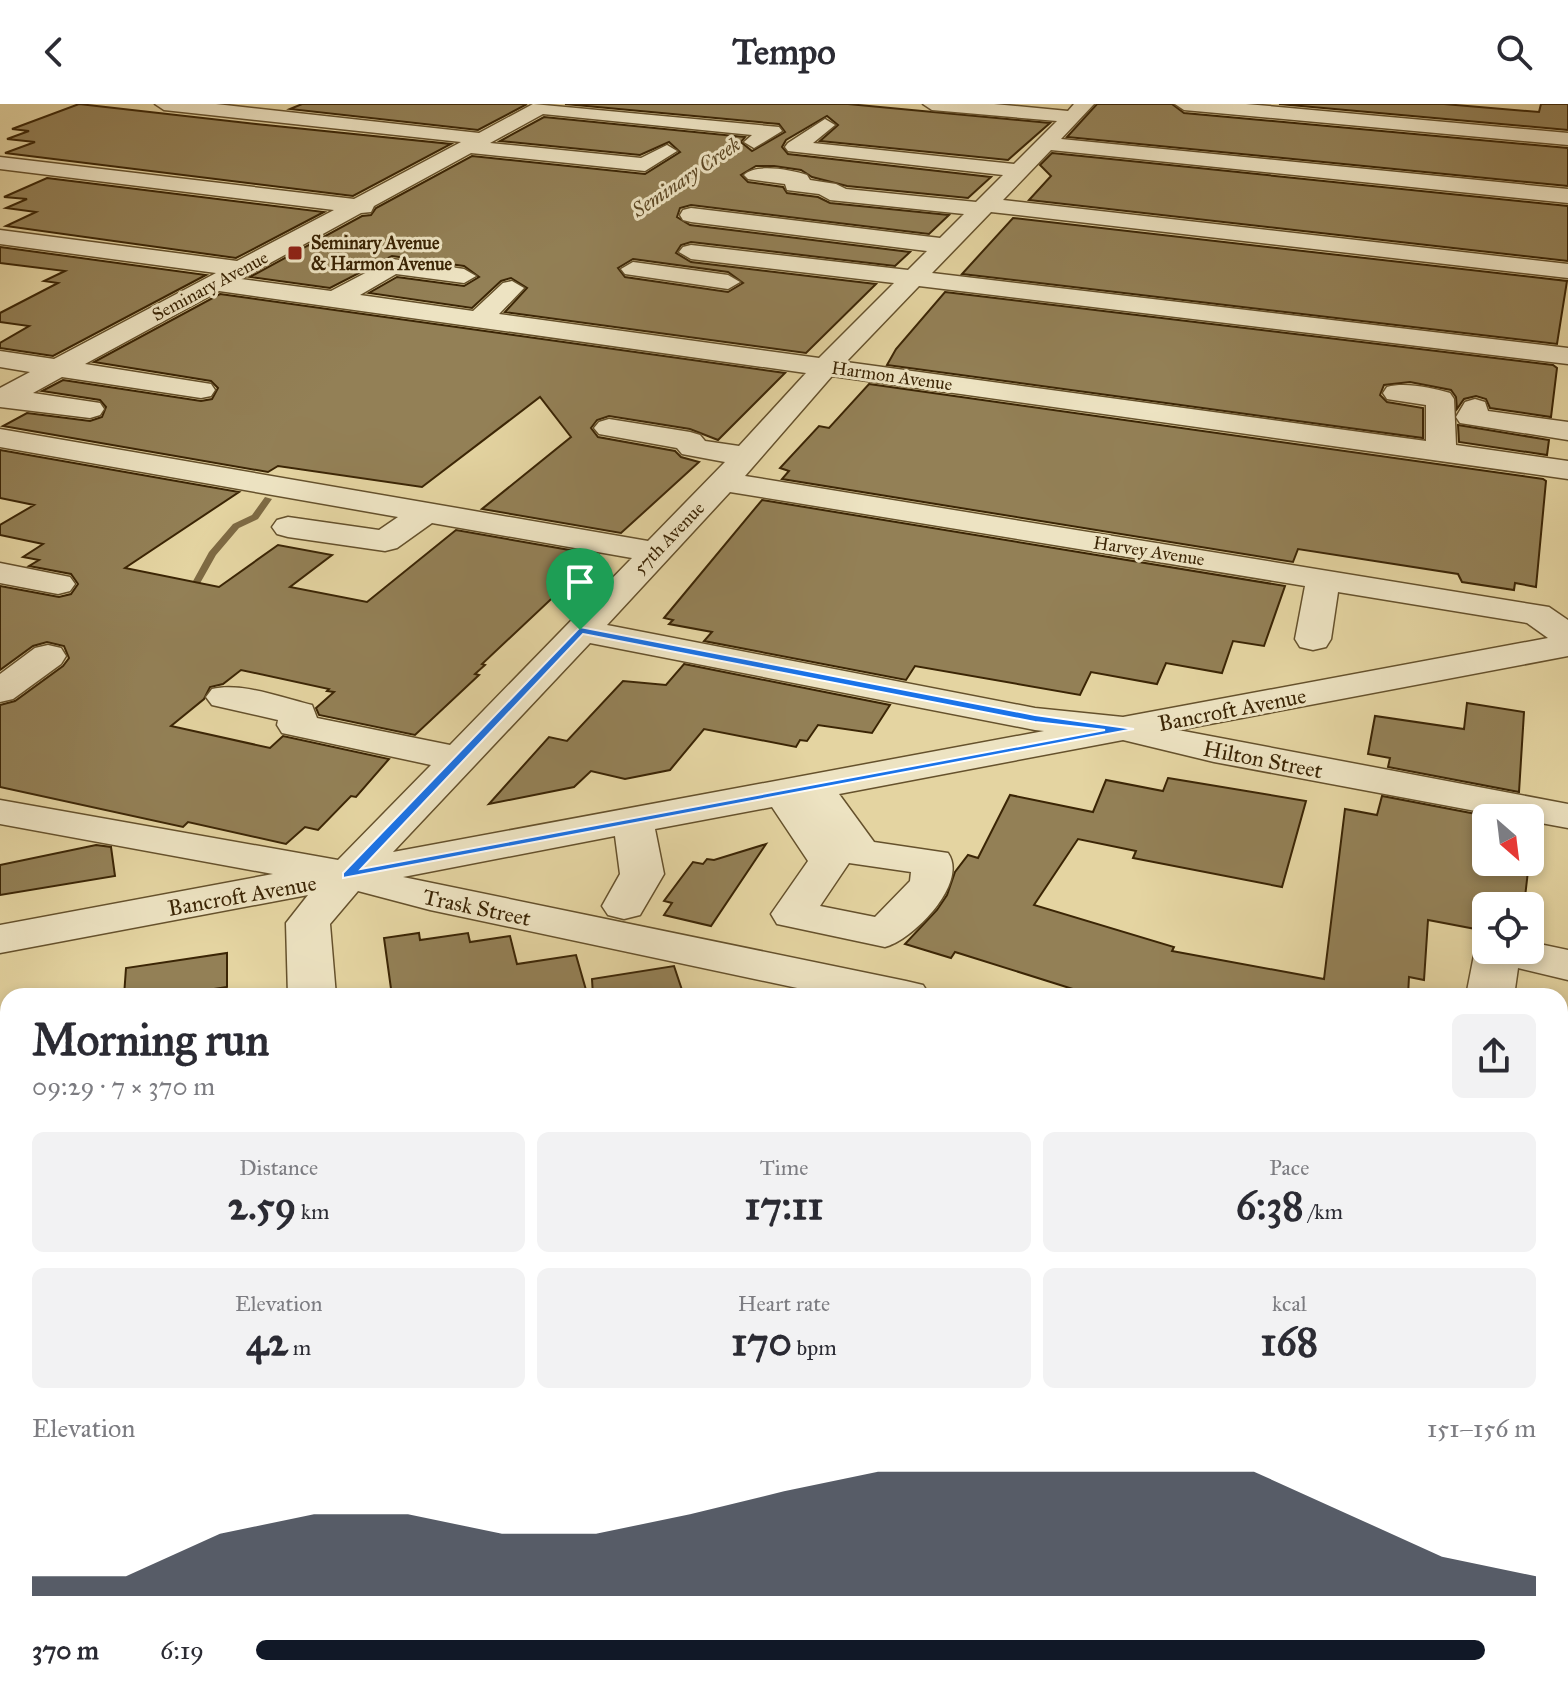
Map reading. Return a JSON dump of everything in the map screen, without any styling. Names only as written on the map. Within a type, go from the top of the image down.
[{"type":"street","points":[[164,104],[645,165],[667,151]]},
{"type":"street","points":[[932,104],[1079,111]]},
{"type":"street","points":[[1184,104],[1568,139]]},
{"type":"street","points":[[544,106],[779,127],[754,142]]},
{"type":"street","name":"Seminary Avenue","points":[[2,398],[544,106]]},
{"type":"street","name":"57th Avenue","points":[[312,988],[308,923],[348,875],[723,482],[827,366],[873,300],[914,277],[1079,111]]},
{"type":"street","points":[[228,122],[248,123],[266,115]]},
{"type":"street","points":[[515,122],[701,140],[692,145]]},
{"type":"street","points":[[825,125],[795,147],[1020,171]]},
{"type":"street","points":[[1047,144],[1568,196]]},
{"type":"street","points":[[0,163],[393,208]]},
{"type":"street","points":[[561,179],[588,164]]},
{"type":"street","points":[[432,166],[475,170]]},
{"type":"street","points":[[755,175],[800,179],[795,185],[836,190],[830,194],[984,207],[1568,271]]},
{"type":"street","points":[[1505,210],[1508,202],[1568,208]]},
{"type":"street","points":[[691,215],[944,246]]},
{"type":"street","points":[[0,237],[241,269]]},
{"type":"street","points":[[691,252],[1568,356]]},
{"type":"street","points":[[336,299],[392,266],[464,276]]},
{"type":"street","points":[[633,269],[753,285]]},
{"type":"street","name":"Harmon Avenue","points":[[216,283],[1568,470]]},
{"type":"street","points":[[479,319],[512,288]]},
{"type":"street","points":[[652,366],[675,346]]},
{"type":"street","points":[[0,359],[201,390]]},
{"type":"street","points":[[1397,393],[1440,399],[1441,452]]},
{"type":"street","points":[[2,398],[90,409]]},
{"type":"street","points":[[1475,408],[1470,417],[1568,431]]},
{"type":"street","points":[[609,428],[690,441],[692,448],[746,456]]},
{"type":"street","points":[[0,438],[655,552]]},
{"type":"street","name":"Harvey Avenue","points":[[723,482],[1537,614],[1568,636]]},
{"type":"street","points":[[288,527],[385,541],[426,512]]},
{"type":"street","points":[[0,573],[58,584]]},
{"type":"street","points":[[1313,639],[1323,579]]},
{"type":"street","name":"Hilton Street","points":[[580,630],[1035,719],[1128,729],[1214,750],[1568,816]]},
{"type":"street","name":"Bancroft Avenue","points":[[0,939],[1568,645]]},
{"type":"street","points":[[0,691],[48,656]]},
{"type":"street","points":[[225,697],[299,713],[296,725],[459,759]]},
{"type":"street","name":"Trask Street","points":[[0,812],[348,875],[747,979],[831,988]]},
{"type":"street","points":[[624,906],[642,874],[633,821]]},
{"type":"street","points":[[1544,960],[1568,965]]},
{"type":"street","points":[[1492,988],[1496,964]]},
{"type":"building","points":[[79,104],[451,144],[353,196],[5,153],[35,142],[7,139],[29,131],[12,129]]},
{"type":"building","points":[[302,104],[527,104],[478,130],[290,109]]},
{"type":"building","points":[[565,104],[848,104],[1050,123],[1008,160],[820,141],[838,125],[827,116],[786,140],[782,147],[788,154],[991,177],[968,198],[847,186],[812,177],[801,170],[774,166],[756,166],[741,175],[748,182],[783,187],[787,193],[818,197],[830,203],[949,215],[929,234],[691,205],[680,208],[677,217],[690,225],[910,252],[895,266],[691,242],[681,245],[676,253],[691,262],[876,284],[806,353],[505,312],[527,288],[511,278],[501,281],[472,308],[369,293],[397,277],[464,286],[479,277],[464,266],[392,256],[330,288],[250,277],[362,216],[371,215],[376,208],[472,156],[645,174],[680,152],[669,142],[640,155],[500,141],[544,117],[745,137],[741,142],[752,151],[785,132],[779,124]],"holes":[[[633,259],[728,272],[743,283],[728,292],[625,277],[618,268]]]},
{"type":"building","points":[[1097,104],[1172,104],[1184,113],[1568,148],[1568,186],[1067,137]]},
{"type":"building","points":[[1279,104],[1444,104],[1539,112],[1541,104],[1568,104],[1568,130]]},
{"type":"building","points":[[1052,153],[1568,206],[1568,261],[1029,200],[1051,176],[1040,165]]},
{"type":"building","points":[[47,178],[324,212],[236,258],[6,226],[36,212],[6,208],[27,199],[4,197]]},
{"type":"building","points":[[1013,218],[1567,281],[1557,344],[962,274]]},
{"type":"building","points":[[0,247],[206,275],[53,356],[0,348],[0,343],[29,326],[0,322],[0,313],[58,283],[44,281],[65,271],[0,263]]},
{"type":"building","points":[[945,292],[1553,365],[1557,368],[1551,417],[1490,408],[1486,399],[1476,396],[1464,399],[1457,409],[1456,397],[1451,390],[1410,382],[1384,385],[1380,395],[1387,402],[1423,408],[1423,438],[887,365],[896,349]]},
{"type":"building","points":[[220,294],[785,373],[718,440],[690,429],[609,416],[597,420],[591,428],[598,437],[675,451],[681,457],[699,462],[621,533],[482,509],[571,437],[540,397],[422,487],[278,466],[268,472],[3,426],[27,413],[90,421],[102,417],[106,407],[100,400],[42,391],[63,380],[201,401],[212,399],[218,388],[211,381],[94,362]]},
{"type":"building","points":[[869,384],[1543,479],[1546,481],[1536,587],[1515,583],[1514,590],[1462,582],[1458,574],[1298,549],[1293,562],[782,479],[789,471],[780,468],[819,426],[829,428]]},
{"type":"building","points":[[1458,425],[1549,440],[1547,455],[1459,442]]},
{"type":"building","points":[[0,450],[239,492],[125,568],[219,587],[278,545],[332,555],[290,587],[367,602],[456,530],[598,555],[482,664],[485,665],[475,674],[479,675],[415,735],[319,715],[316,708],[334,692],[327,691],[329,689],[241,670],[223,684],[210,687],[204,699],[171,726],[270,748],[283,736],[389,759],[356,797],[351,796],[318,830],[305,827],[286,844],[188,822],[183,827],[0,787],[0,705],[15,701],[63,666],[69,658],[64,646],[47,642],[33,646],[0,670],[0,586],[59,597],[71,594],[78,584],[71,574],[29,566],[39,560],[23,557],[43,544],[0,535],[0,525],[34,505],[0,498]]},
{"type":"building","points":[[762,500],[1285,586],[1264,646],[1233,641],[1222,673],[1166,663],[1157,684],[1091,672],[1080,695],[915,666],[906,680],[704,641],[712,632],[669,624],[673,620],[664,618]]},
{"type":"building","points":[[684,664],[890,705],[872,733],[818,725],[807,741],[800,740],[796,747],[704,729],[670,770],[625,779],[591,771],[574,787],[489,804],[549,737],[567,741],[623,681],[666,685]]},
{"type":"building","points":[[1467,703],[1524,712],[1519,792],[1388,767],[1390,758],[1368,754],[1375,716],[1464,729]]},
{"type":"building","points":[[1168,778],[1306,801],[1282,887],[1133,858],[1136,851],[1078,839],[1034,905],[1174,947],[1172,951],[1324,979],[1345,809],[1377,815],[1382,796],[1472,813],[1472,876],[1527,876],[1526,892],[1472,892],[1472,928],[1428,920],[1424,980],[1409,977],[1408,988],[1070,988],[955,952],[951,958],[905,944],[937,910],[947,895],[955,872],[968,855],[978,858],[1010,795],[1093,812],[1106,780],[1163,791]]},
{"type":"building","points":[[766,844],[711,926],[664,915],[672,903],[664,901],[693,862],[703,864],[707,859],[714,860]]},
{"type":"building","points":[[96,845],[111,847],[115,876],[0,895],[0,865]]},
{"type":"building","points":[[419,933],[420,940],[468,933],[470,942],[510,936],[517,964],[576,955],[585,988],[391,988],[384,938]]},
{"type":"building","points":[[227,953],[227,987],[125,988],[126,968]]},
{"type":"building","points":[[674,966],[681,988],[593,988],[592,979]]},
{"type":"waterway","name":"Seminary Creek","points":[[191,592],[212,554],[236,526],[255,517],[268,499]]},
{"type":"place","name":"Seminary Avenue & Harmon Avenue","points":[[295,253]]},
{"type":"route","points":[[580,630],[1035,719],[1128,729],[348,875],[580,630]]}]
